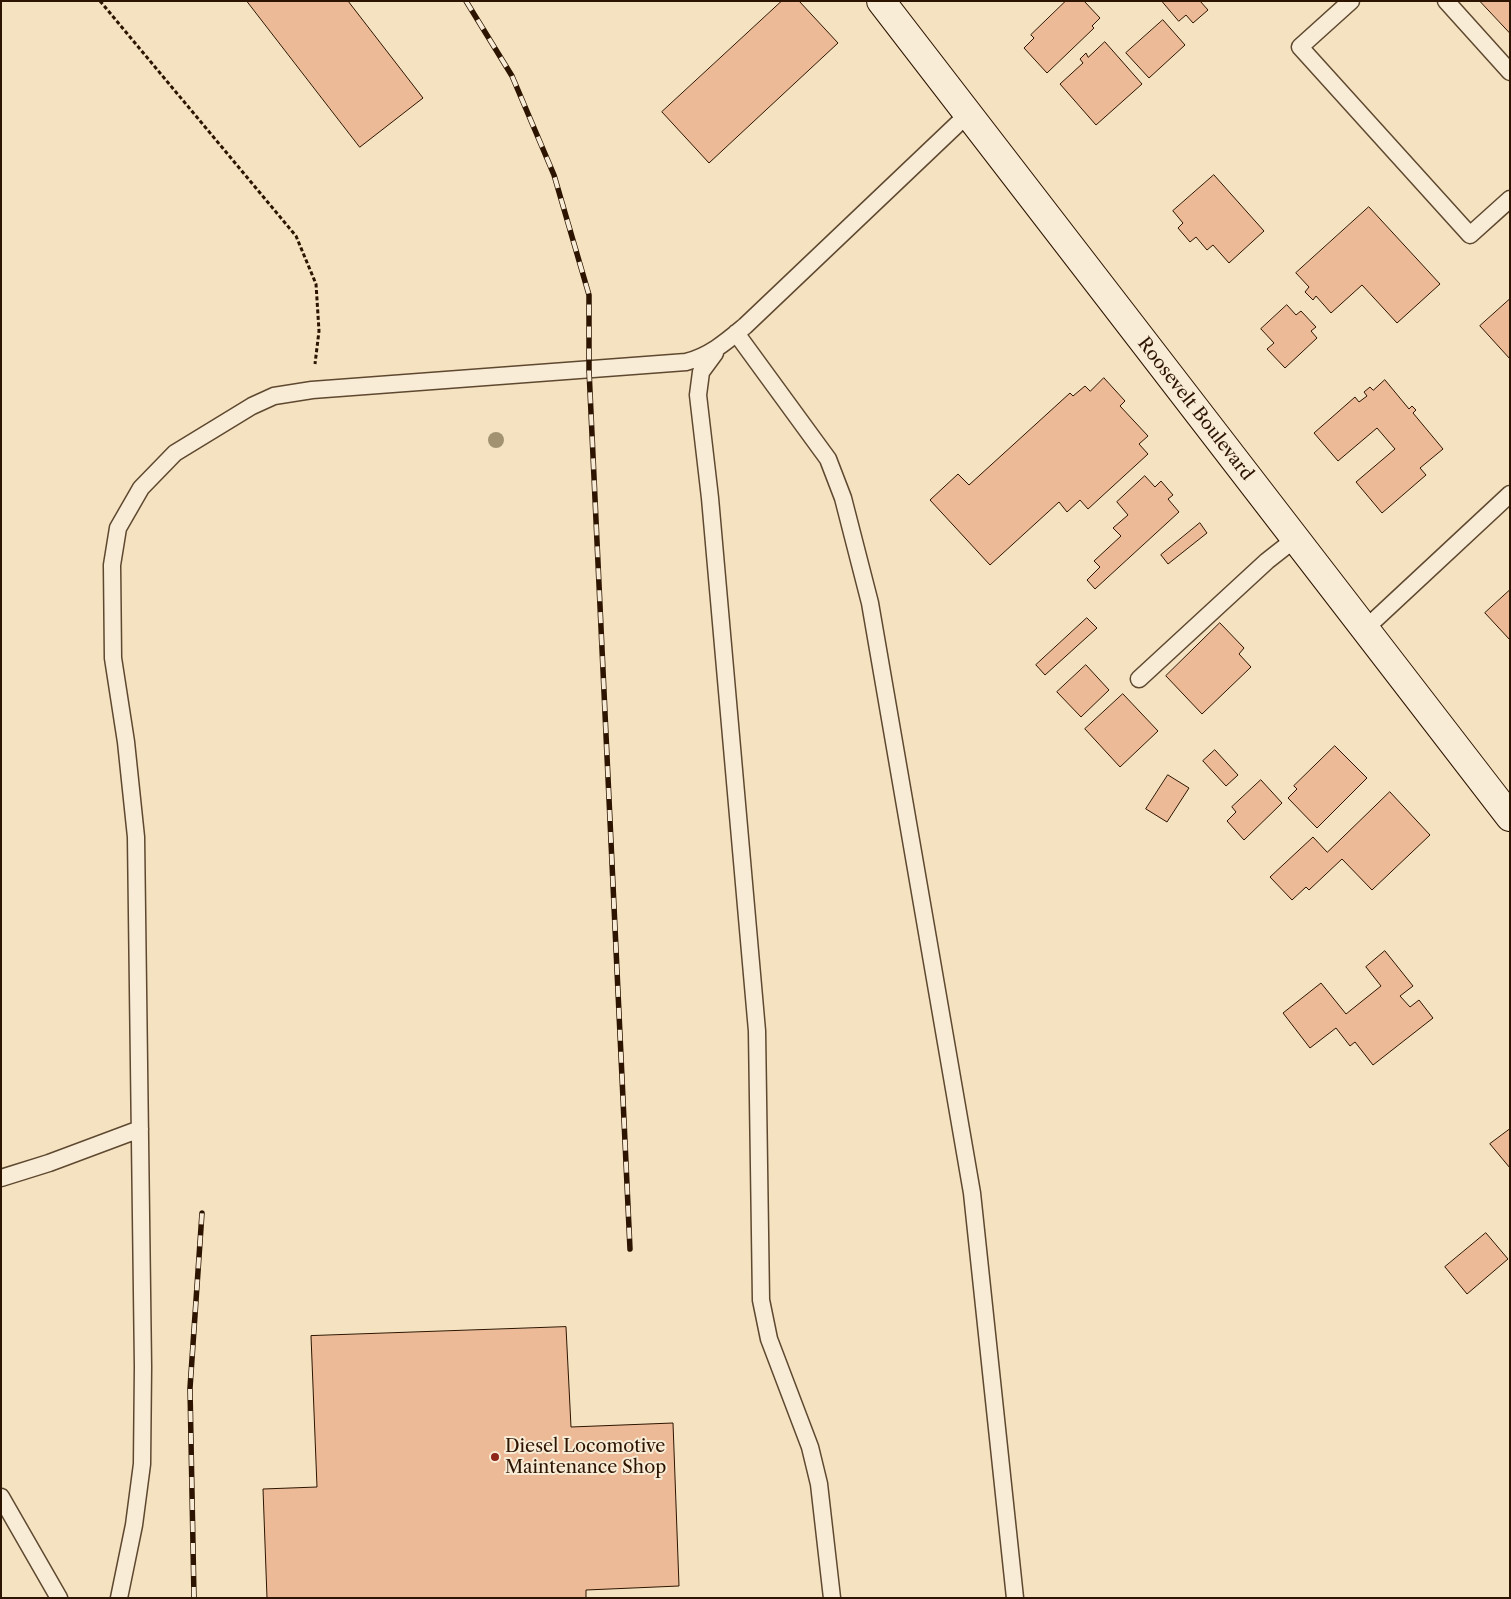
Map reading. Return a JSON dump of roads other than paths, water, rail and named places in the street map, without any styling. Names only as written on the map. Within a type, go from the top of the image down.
[{"type":"main road","name":"Roosevelt Boulevard","points":[[881,1],[1510,817]]},
{"type":"lane","points":[[1351,1],[1300,46],[1470,235],[1510,199]]},
{"type":"lane","points":[[1446,1],[1510,72]]},
{"type":"lane","points":[[832,1598],[819,1484],[810,1447],[769,1339],[761,1300],[757,1031],[710,498],[698,395],[701,372],[710,358],[968,114]]},
{"type":"lane","points":[[118,1598],[134,1525],[142,1464],[136,837],[126,742],[113,658],[112,565],[118,528],[141,488],[175,454],[252,406],[274,396],[312,390],[686,362],[700,358],[730,339]]},
{"type":"lane","points":[[730,339],[828,460],[843,498],[866,586],[972,1192],[1015,1598]]},
{"type":"lane","points":[[1365,629],[1510,494]]},
{"type":"lane","points":[[1139,679],[1267,561],[1295,538]]},
{"type":"lane","points":[[1,1178],[49,1163],[140,1129]]},
{"type":"lane","points":[[1,1497],[59,1598]]},
{"type":"railway","points":[[466,1],[512,76],[554,175],[589,295],[589,370],[630,1249]]},
{"type":"railway","points":[[194,1598],[190,1388],[202,1213]]},
{"type":"place","name":"Diesel Locomotive Maintenance Shop","points":[[495,1457]]}]
